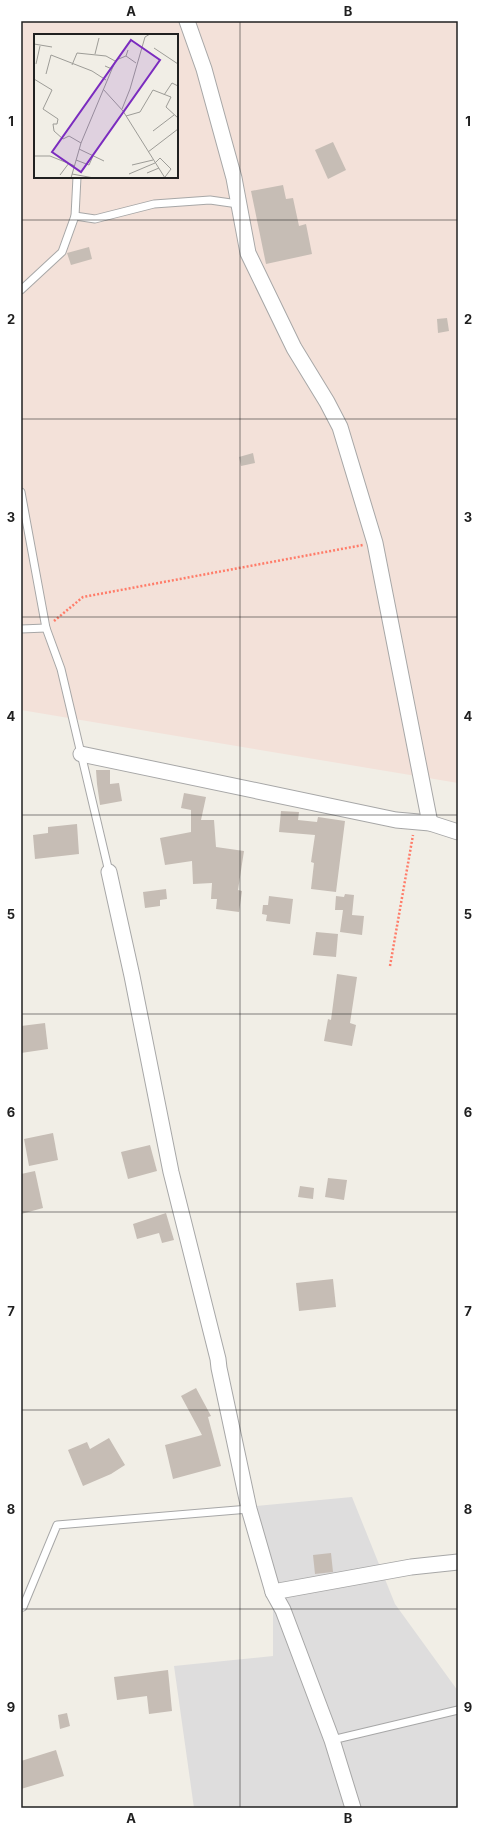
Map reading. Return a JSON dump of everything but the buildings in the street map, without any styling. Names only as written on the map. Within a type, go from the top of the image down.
[{"type":"street","points":[[187,21],[204,69],[234,178],[248,253],[294,348],[340,427],[375,543],[430,824]]},
{"type":"street","points":[[80,754],[396,820],[430,824],[458,832]]},
{"type":"street","points":[[109,872],[132,976],[171,1172],[218,1359],[218,1368],[249,1509],[273,1592],[283,1610],[332,1740],[353,1808]]},
{"type":"street","points":[[273,1592],[411,1567],[458,1562]]},
{"type":"lane","points":[[21,290],[62,252],[75,216],[77,178]]},
{"type":"lane","points":[[75,216],[95,219],[154,204],[210,200],[238,204]]},
{"type":"lane","points":[[21,492],[46,628],[62,669],[80,754],[109,872]]},
{"type":"lane","points":[[21,629],[46,628]]},
{"type":"lane","points":[[21,1606],[24,1607],[57,1525],[249,1509]]},
{"type":"lane","points":[[332,1740],[458,1710]]},
{"type":"path","points":[[46,628],[83,597],[375,543]]},
{"type":"path","points":[[390,966],[412,835],[430,824]]},
{"type":"shaded area","points":[[21,21],[458,21],[458,783],[21,710]]},
{"type":"shaded area","points":[[352,1497],[395,1604],[458,1691],[458,1808],[194,1808],[174,1666],[273,1656],[273,1592],[256,1506]]}]
